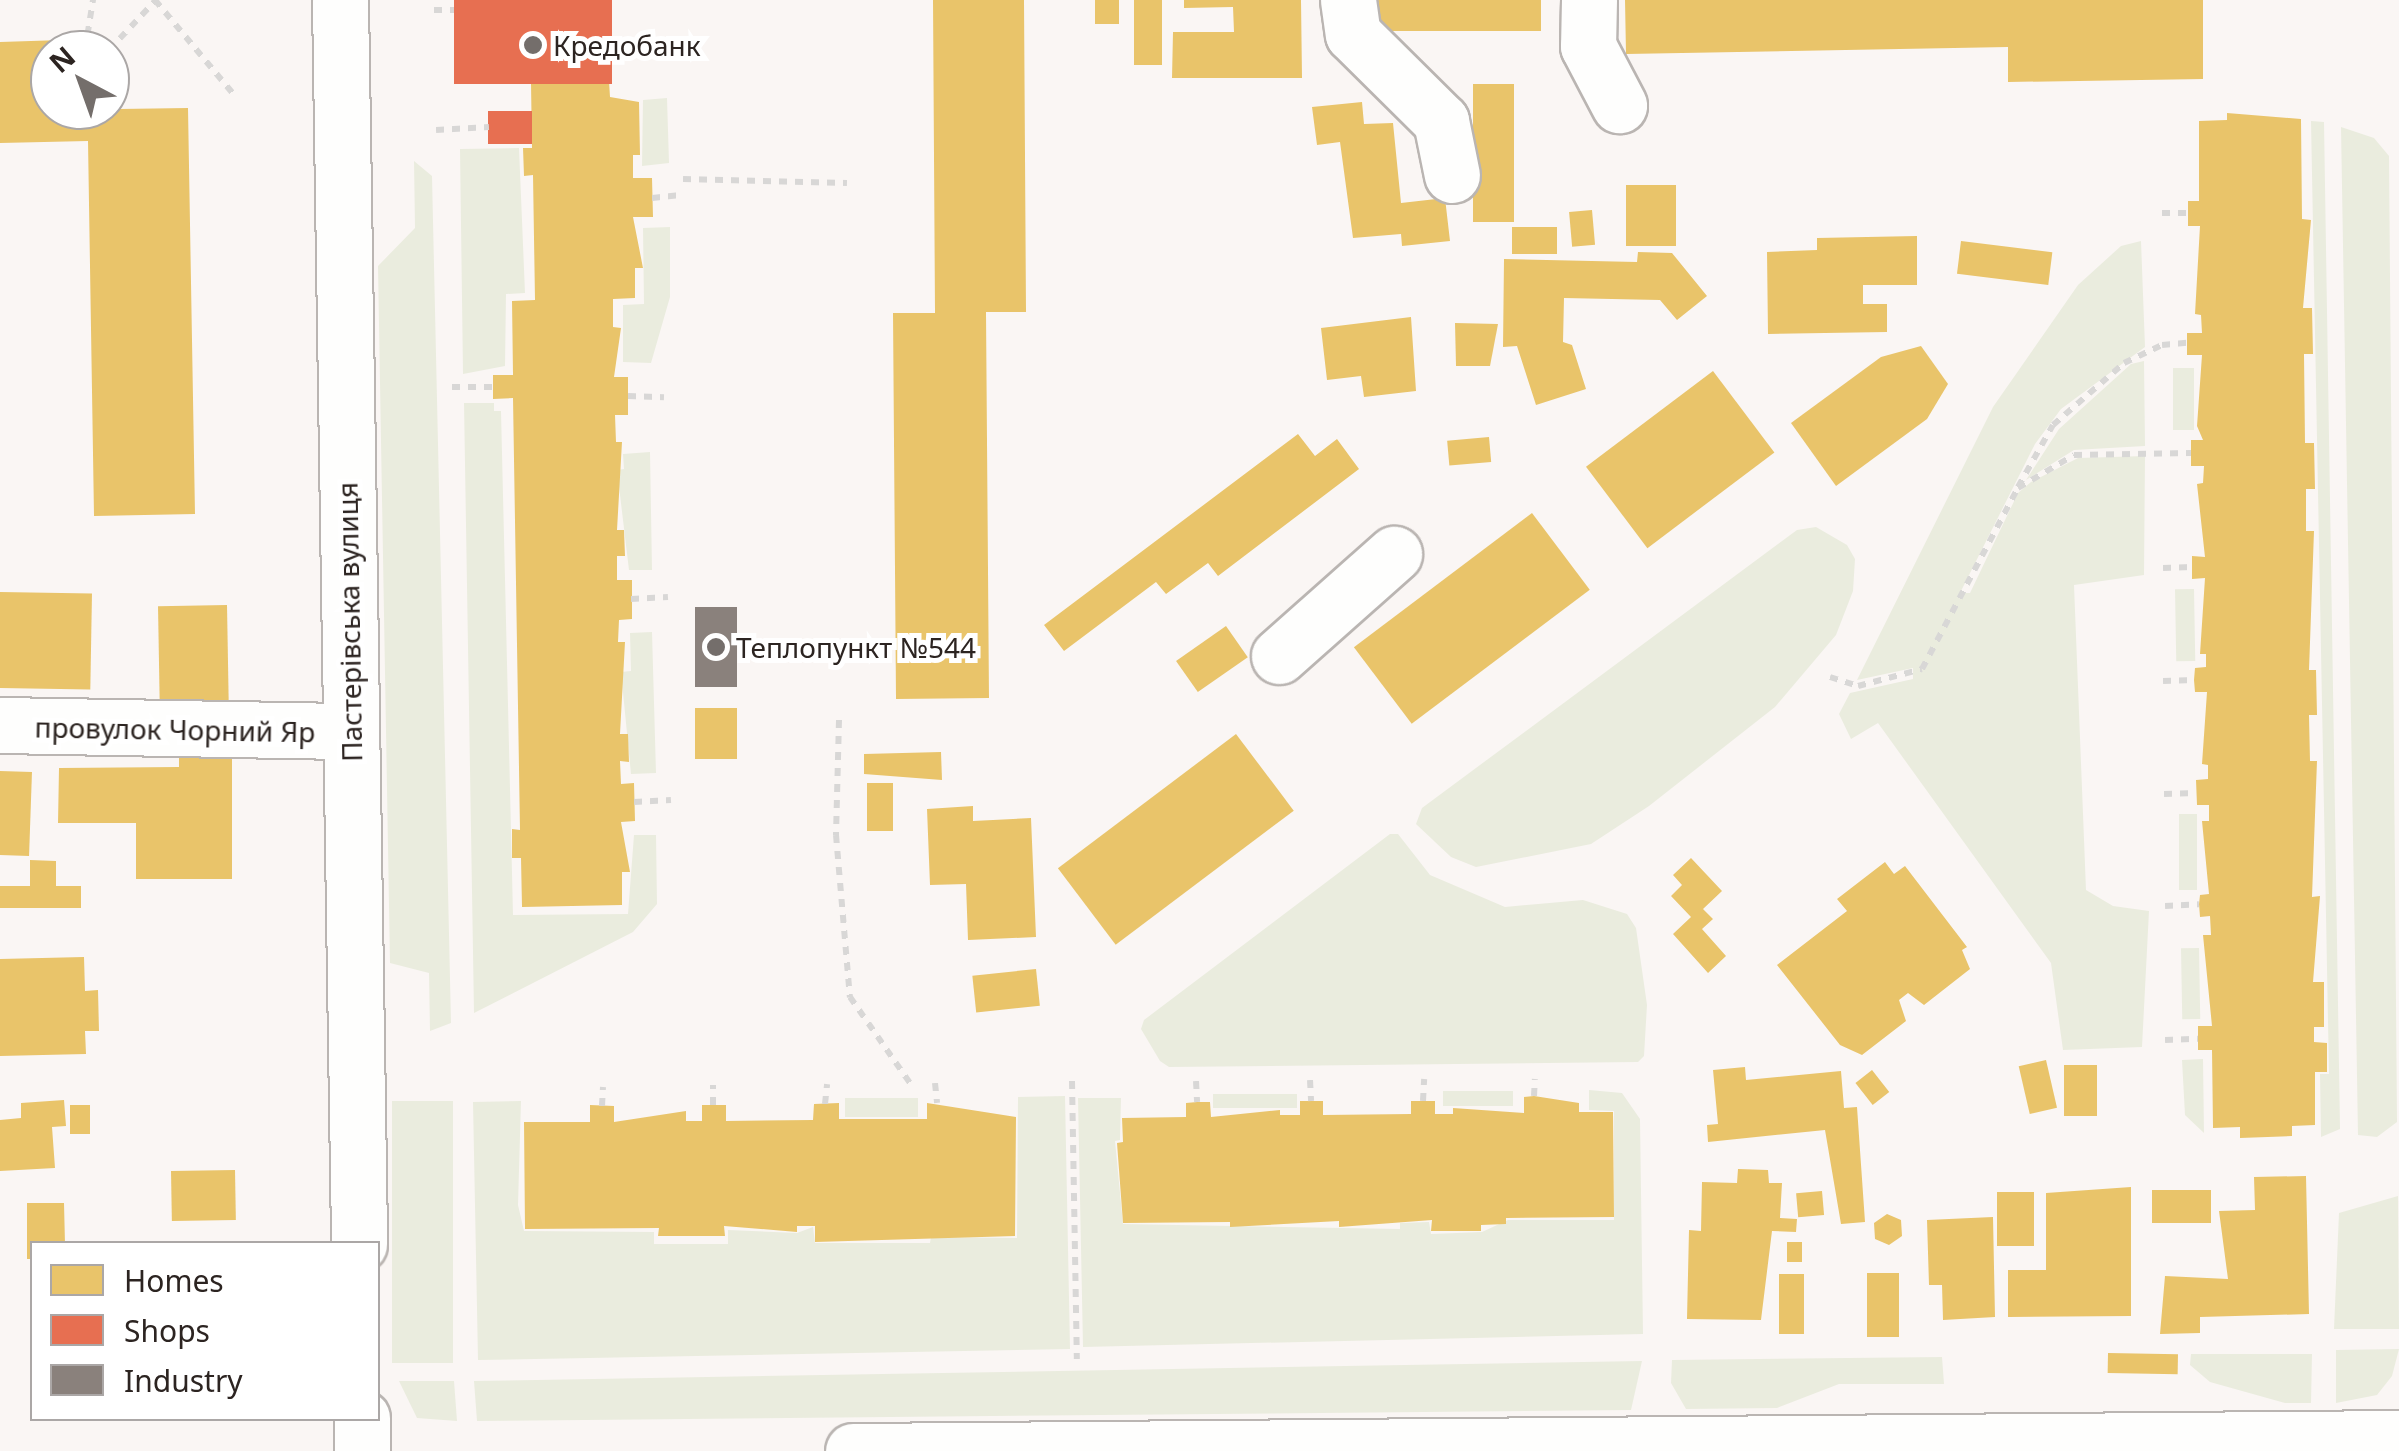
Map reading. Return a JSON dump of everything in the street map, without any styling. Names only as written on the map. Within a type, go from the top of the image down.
[{"type":"main road","name":"Пастерівська вулиця","points":[[340,0],[359,1241]]},
{"type":"main road","points":[[1348,0],[1353,34],[1441,122],[1452,175]]},
{"type":"main road","points":[[1589,0],[1588,46],[1619,106]]},
{"type":"main road","points":[[1279,656],[1394,554]]},
{"type":"main road","name":"провулок Чорний Яр","points":[[0,725],[351,731]]},
{"type":"main road","points":[[362,1421],[362,1451]]},
{"type":"main road","points":[[853,1451],[2399,1438]]},
{"type":"path","points":[[89,30],[94,0]]},
{"type":"path","points":[[128,30],[156,0],[236,96]]},
{"type":"path","points":[[434,10],[454,10]]},
{"type":"path","points":[[436,130],[488,127]]},
{"type":"path","points":[[683,179],[847,183]]},
{"type":"path","points":[[652,198],[684,195]]},
{"type":"path","points":[[2162,213],[2188,212]]},
{"type":"path","points":[[1830,678],[1858,686],[1922,669],[2054,425],[2124,363],[2162,345],[2186,344]]},
{"type":"path","points":[[452,387],[493,388]]},
{"type":"path","points":[[628,396],[664,397]]},
{"type":"path","points":[[2018,488],[2074,455],[2191,453]]},
{"type":"path","points":[[2163,568],[2192,567]]},
{"type":"path","points":[[632,600],[668,597]]},
{"type":"path","points":[[2164,681],[2194,680]]},
{"type":"path","points":[[839,720],[836,835],[850,997],[910,1083]]},
{"type":"path","points":[[2164,794],[2196,793]]},
{"type":"path","points":[[634,802],[672,800]]},
{"type":"path","points":[[2165,906],[2200,904]]},
{"type":"path","points":[[2166,1040],[2198,1039]]},
{"type":"path","points":[[1423,1101],[1424,1079]]},
{"type":"path","points":[[1534,1096],[1535,1079]]},
{"type":"path","points":[[1310,1080],[1311,1101]]},
{"type":"path","points":[[1072,1081],[1076,1359]]},
{"type":"path","points":[[1196,1081],[1197,1102]]},
{"type":"path","points":[[935,1083],[937,1103]]},
{"type":"path","points":[[826,1084],[826,1104]]},
{"type":"path","points":[[713,1085],[713,1105]]},
{"type":"path","points":[[602,1106],[603,1087]]},
{"type":"shaded area","points":[[667,98],[669,163],[642,166],[643,100]]},
{"type":"shaded area","points":[[2311,121],[2324,122],[2340,1129],[2321,1137],[2320,1074],[2329,1074]]},
{"type":"shaded area","points":[[2341,127],[2374,138],[2389,156],[2397,1122],[2377,1137],[2358,1135]]},
{"type":"shaded area","points":[[519,148],[525,293],[506,294],[505,366],[463,374],[460,149]]},
{"type":"shaded area","points":[[414,161],[432,176],[451,1023],[430,1031],[429,973],[390,963],[378,266],[415,228]]},
{"type":"shaded area","points":[[670,227],[670,297],[651,363],[623,362],[623,305],[644,304],[643,228]]},
{"type":"shaded area","points":[[2141,241],[2145,347],[2061,409],[2035,444],[1960,593],[1970,593],[2018,493],[2031,482],[2078,458],[2145,456],[2144,575],[2074,585],[2086,890],[2113,906],[2149,911],[2142,1047],[2063,1050],[2051,963],[1878,723],[1851,739],[1839,714],[1850,693],[1913,679],[1913,668],[1857,680],[1993,407],[2078,285],[2121,246]]},
{"type":"shaded area","points":[[2144,361],[2145,446],[2074,450],[2026,480],[2059,429],[2131,364]]},
{"type":"shaded area","points":[[2173,368],[2194,368],[2194,430],[2173,430]]},
{"type":"shaded area","points":[[464,403],[494,403],[494,411],[501,411],[513,915],[628,914],[634,835],[656,835],[657,904],[633,932],[474,1013]]},
{"type":"shaded area","points":[[650,452],[652,570],[629,570],[617,470],[624,469],[623,454]]},
{"type":"shaded area","points":[[1816,527],[1847,545],[1855,559],[1853,591],[1836,635],[1775,707],[1649,806],[1591,844],[1476,867],[1451,857],[1416,824],[1422,808],[1797,530]]},
{"type":"shaded area","points":[[2175,589],[2194,589],[2195,661],[2176,661]]},
{"type":"shaded area","points":[[652,632],[656,773],[631,774],[621,672],[631,671],[630,633]]},
{"type":"shaded area","points":[[2179,814],[2197,814],[2197,890],[2179,890]]},
{"type":"shaded area","points":[[1390,834],[1398,834],[1430,875],[1505,907],[1583,900],[1627,914],[1636,928],[1647,1005],[1644,1056],[1638,1062],[1169,1067],[1160,1061],[1141,1029],[1144,1020]]},
{"type":"shaded area","points":[[2181,948],[2199,948],[2200,1019],[2182,1019]]},
{"type":"shaded area","points":[[2203,1059],[2204,1133],[2185,1115],[2182,1060]]},
{"type":"shaded area","points":[[1589,1090],[1622,1093],[1640,1119],[1643,1334],[1083,1347],[1078,1098],[1121,1098],[1120,1140],[1115,1141],[1123,1224],[1400,1229],[1400,1223],[1429,1222],[1431,1234],[1482,1232],[1508,1220],[1614,1220],[1614,1111],[1589,1110]]},
{"type":"shaded area","points":[[1443,1091],[1513,1091],[1513,1106],[1443,1106]]},
{"type":"shaded area","points":[[1213,1094],[1297,1094],[1297,1108],[1213,1108]]},
{"type":"shaded area","points":[[1065,1096],[1070,1349],[478,1360],[473,1102],[521,1101],[518,1205],[524,1231],[654,1232],[654,1244],[728,1244],[728,1230],[797,1233],[813,1227],[815,1243],[930,1243],[931,1237],[1017,1238],[1018,1097]]},
{"type":"shaded area","points":[[845,1098],[918,1098],[918,1117],[845,1117]]},
{"type":"shaded area","points":[[392,1101],[453,1101],[453,1363],[392,1363]]},
{"type":"shaded area","points":[[2398,1196],[2399,1329],[2334,1329],[2339,1213]]},
{"type":"shaded area","points":[[2399,1349],[2392,1376],[2377,1395],[2336,1403],[2336,1350]]},
{"type":"shaded area","points":[[2191,1354],[2312,1354],[2311,1403],[2285,1403],[2210,1382],[2190,1365]]},
{"type":"shaded area","points":[[1942,1357],[1944,1384],[1839,1384],[1777,1408],[1686,1409],[1671,1383],[1672,1360]]},
{"type":"shaded area","points":[[1642,1361],[1631,1410],[477,1421],[474,1381]]},
{"type":"shaded area","points":[[399,1381],[454,1381],[457,1421],[417,1418]]},
{"type":"building: Homes","points":[[933,0],[1024,0],[1026,312],[986,312],[989,698],[896,699],[893,313],[935,313]]},
{"type":"building: Homes","points":[[1095,0],[1119,0],[1119,24],[1095,24]]},
{"type":"building: Homes","points":[[1134,0],[1162,0],[1162,65],[1134,65]]},
{"type":"building: Homes","points":[[1184,0],[1301,0],[1302,78],[1172,78],[1173,32],[1234,32],[1233,7],[1184,8]]},
{"type":"building: Homes","points":[[1371,0],[1541,0],[1541,31],[1371,31]]},
{"type":"building: Homes","points":[[1625,0],[2203,0],[2203,79],[2008,82],[2008,47],[1626,54]]},
{"type":"building: Homes","points":[[30,41],[30,130],[130,130],[130,109],[188,108],[195,514],[94,516],[88,141],[0,143],[0,42]]},
{"type":"building: Homes","points":[[609,81],[610,97],[639,102],[640,155],[633,155],[633,178],[652,178],[653,217],[633,217],[643,268],[635,268],[635,298],[613,299],[613,327],[621,328],[614,377],[628,377],[628,415],[615,415],[616,442],[622,442],[617,530],[624,530],[625,556],[617,556],[617,580],[632,580],[632,619],[619,620],[618,642],[625,642],[620,734],[628,734],[629,762],[620,761],[621,784],[634,783],[635,821],[621,822],[630,872],[622,872],[622,905],[522,907],[521,858],[512,858],[512,829],[520,830],[513,398],[493,399],[493,375],[513,375],[512,301],[535,300],[533,175],[524,176],[523,148],[532,148],[531,83]]},
{"type":"building: Homes","points":[[1473,84],[1514,84],[1514,222],[1473,222]]},
{"type":"building: Homes","points":[[1362,102],[1364,124],[1393,123],[1401,203],[1445,198],[1450,241],[1402,246],[1401,234],[1353,238],[1340,142],[1317,145],[1312,107]]},
{"type":"building: Homes","points":[[2227,113],[2301,119],[2302,219],[2311,220],[2303,308],[2312,308],[2313,354],[2304,354],[2305,443],[2314,443],[2315,489],[2306,489],[2306,531],[2314,531],[2309,670],[2316,670],[2317,715],[2309,715],[2310,761],[2317,761],[2312,897],[2320,896],[2313,982],[2324,982],[2324,1027],[2314,1027],[2314,1042],[2327,1043],[2327,1072],[2315,1072],[2315,1125],[2292,1126],[2292,1136],[2240,1138],[2240,1127],[2213,1128],[2212,1050],[2198,1050],[2198,1026],[2212,1026],[2203,935],[2211,935],[2210,916],[2200,917],[2199,904],[2200,895],[2209,894],[2202,821],[2209,821],[2209,805],[2197,805],[2196,780],[2208,779],[2208,765],[2202,764],[2207,692],[2195,692],[2194,680],[2195,668],[2206,667],[2206,654],[2200,654],[2205,578],[2192,579],[2192,556],[2205,557],[2197,484],[2203,483],[2204,466],[2191,466],[2191,440],[2203,440],[2197,426],[2202,355],[2187,355],[2187,333],[2202,333],[2201,315],[2195,314],[2200,226],[2188,226],[2188,201],[2199,201],[2199,121],[2227,120]]},
{"type":"building: Homes","points":[[1626,185],[1676,185],[1676,246],[1626,246]]},
{"type":"building: Homes","points":[[1592,210],[1595,245],[1572,247],[1569,212]]},
{"type":"building: Homes","points":[[1512,227],[1557,227],[1557,254],[1512,254]]},
{"type":"building: Homes","points":[[1917,236],[1917,285],[1863,285],[1863,304],[1887,304],[1887,332],[1768,334],[1767,252],[1817,250],[1817,238]]},
{"type":"building: Homes","points":[[1961,241],[2052,252],[2048,285],[1957,274]]},
{"type":"building: Homes","points":[[1638,252],[1672,253],[1707,296],[1677,320],[1660,300],[1564,298],[1563,342],[1572,345],[1586,389],[1536,405],[1517,346],[1503,347],[1504,259],[1637,262]]},
{"type":"building: Homes","points":[[1411,317],[1416,391],[1364,397],[1361,376],[1327,380],[1321,328]]},
{"type":"building: Homes","points":[[1455,323],[1498,324],[1490,366],[1456,366]]},
{"type":"building: Homes","points":[[1921,346],[1948,384],[1927,419],[1836,486],[1791,423],[1881,357]]},
{"type":"building: Homes","points":[[1713,371],[1774,452],[1647,548],[1586,467]]},
{"type":"building: Homes","points":[[1298,434],[1315,456],[1337,439],[1359,469],[1218,576],[1208,563],[1166,594],[1156,582],[1064,651],[1044,625]]},
{"type":"building: Homes","points":[[1489,437],[1491,462],[1449,466],[1447,441]]},
{"type":"building: Homes","points":[[1532,513],[1590,590],[1412,724],[1354,647]]},
{"type":"building: Homes","points":[[0,592],[92,594],[90,690],[0,688]]},
{"type":"building: Homes","points":[[227,605],[229,702],[160,703],[158,606]]},
{"type":"building: Homes","points":[[1226,626],[1248,657],[1198,692],[1176,661]]},
{"type":"building: Homes","points":[[695,708],[737,708],[737,759],[695,759]]},
{"type":"building: Homes","points":[[1236,734],[1294,811],[1116,945],[1058,868]]},
{"type":"building: Homes","points":[[941,752],[942,780],[864,774],[864,754]]},
{"type":"building: Homes","points":[[179,755],[232,755],[232,879],[136,879],[136,823],[58,823],[59,768],[179,767]]},
{"type":"building: Homes","points":[[0,771],[32,772],[29,856],[0,855]]},
{"type":"building: Homes","points":[[867,783],[893,783],[893,831],[867,831]]},
{"type":"building: Homes","points":[[973,806],[973,821],[1031,818],[1036,937],[968,940],[966,884],[930,885],[927,809]]},
{"type":"building: Homes","points":[[1691,858],[1722,891],[1703,909],[1713,919],[1702,929],[1726,956],[1708,973],[1673,934],[1691,917],[1671,896],[1682,885],[1673,875]]},
{"type":"building: Homes","points":[[30,860],[56,861],[56,886],[81,886],[81,908],[0,908],[0,886],[30,886]]},
{"type":"building: Homes","points":[[1885,862],[1894,874],[1905,866],[1967,947],[1962,950],[1970,969],[1924,1005],[1908,993],[1899,1000],[1906,1021],[1862,1055],[1840,1045],[1777,965],[1847,911],[1837,899]]},
{"type":"building: Homes","points":[[84,957],[85,991],[98,990],[99,1031],[85,1031],[86,1054],[0,1056],[0,959]]},
{"type":"building: Homes","points":[[1036,969],[1040,1006],[976,1012],[972,976]]},
{"type":"building: Homes","points":[[2046,1060],[2057,1108],[2030,1114],[2019,1066]]},
{"type":"building: Homes","points":[[2064,1065],[2097,1065],[2097,1116],[2064,1116]]},
{"type":"building: Homes","points":[[1745,1067],[1746,1080],[1841,1071],[1844,1108],[1857,1107],[1865,1222],[1841,1224],[1825,1130],[1708,1142],[1707,1125],[1718,1124],[1713,1070]]},
{"type":"building: Homes","points":[[1872,1070],[1889,1092],[1873,1105],[1855,1083]]},
{"type":"building: Homes","points":[[1524,1097],[1579,1103],[1579,1112],[1613,1112],[1614,1217],[1506,1218],[1506,1224],[1481,1225],[1481,1231],[1431,1231],[1432,1220],[1339,1227],[1339,1221],[1230,1227],[1230,1222],[1123,1223],[1117,1143],[1123,1142],[1122,1118],[1186,1117],[1186,1103],[1197,1102],[1210,1102],[1211,1117],[1280,1110],[1280,1115],[1300,1115],[1300,1101],[1323,1101],[1323,1115],[1411,1114],[1411,1101],[1435,1101],[1435,1114],[1453,1114],[1453,1108],[1524,1113]]},
{"type":"building: Homes","points":[[64,1100],[66,1126],[52,1127],[55,1168],[0,1171],[0,1120],[21,1118],[21,1103]]},
{"type":"building: Homes","points":[[839,1103],[839,1119],[927,1119],[927,1103],[1016,1117],[1015,1236],[815,1242],[815,1226],[797,1226],[797,1232],[724,1226],[725,1236],[658,1236],[659,1228],[525,1229],[524,1122],[590,1122],[590,1105],[614,1106],[614,1122],[686,1111],[686,1121],[702,1121],[702,1105],[726,1105],[726,1121],[813,1120],[814,1104]]},
{"type":"building: Homes","points":[[70,1105],[90,1105],[90,1134],[70,1134]]},
{"type":"building: Homes","points":[[1738,1169],[1768,1170],[1769,1183],[1782,1183],[1780,1218],[1797,1219],[1796,1232],[1772,1231],[1761,1320],[1687,1319],[1689,1230],[1701,1231],[1702,1182],[1737,1183]]},
{"type":"building: Homes","points":[[235,1170],[236,1220],[172,1221],[171,1171]]},
{"type":"building: Homes","points":[[2306,1176],[2309,1314],[2200,1317],[2200,1333],[2160,1334],[2165,1276],[2228,1279],[2219,1211],[2255,1210],[2254,1177]]},
{"type":"building: Homes","points":[[2131,1187],[2131,1316],[2008,1317],[2008,1270],[2046,1270],[2046,1193]]},
{"type":"building: Homes","points":[[2152,1190],[2211,1190],[2211,1223],[2152,1223]]},
{"type":"building: Homes","points":[[1822,1191],[1824,1215],[1798,1217],[1796,1193]]},
{"type":"building: Homes","points":[[1997,1192],[2034,1192],[2034,1246],[1997,1246]]},
{"type":"building: Homes","points":[[27,1203],[64,1203],[65,1241],[30,1241],[27,1259]]},
{"type":"building: Homes","points":[[1887,1214],[1901,1220],[1902,1236],[1889,1245],[1875,1239],[1874,1223]]},
{"type":"building: Homes","points":[[1993,1217],[1995,1317],[1943,1320],[1942,1285],[1929,1285],[1927,1220]]},
{"type":"building: Homes","points":[[1787,1242],[1802,1242],[1802,1262],[1787,1262]]},
{"type":"building: Homes","points":[[1867,1273],[1899,1273],[1899,1337],[1867,1337]]},
{"type":"building: Homes","points":[[1779,1274],[1804,1274],[1804,1334],[1779,1334]]},
{"type":"building: Homes","points":[[2108,1353],[2178,1354],[2178,1374],[2108,1373]]},
{"type":"building: Shops","name":"Кредобанк","points":[[454,0],[612,0],[612,84],[454,84]]},
{"type":"building: Shops","points":[[488,111],[532,111],[532,144],[488,144]]},
{"type":"building: Industry","name":"Теплопункт №544","points":[[695,607],[737,607],[737,687],[695,687]]},
{"type":"place","name":"Кредобанк","points":[[533,45]]},
{"type":"place","name":"Теплопункт №544","points":[[716,647]]}]
